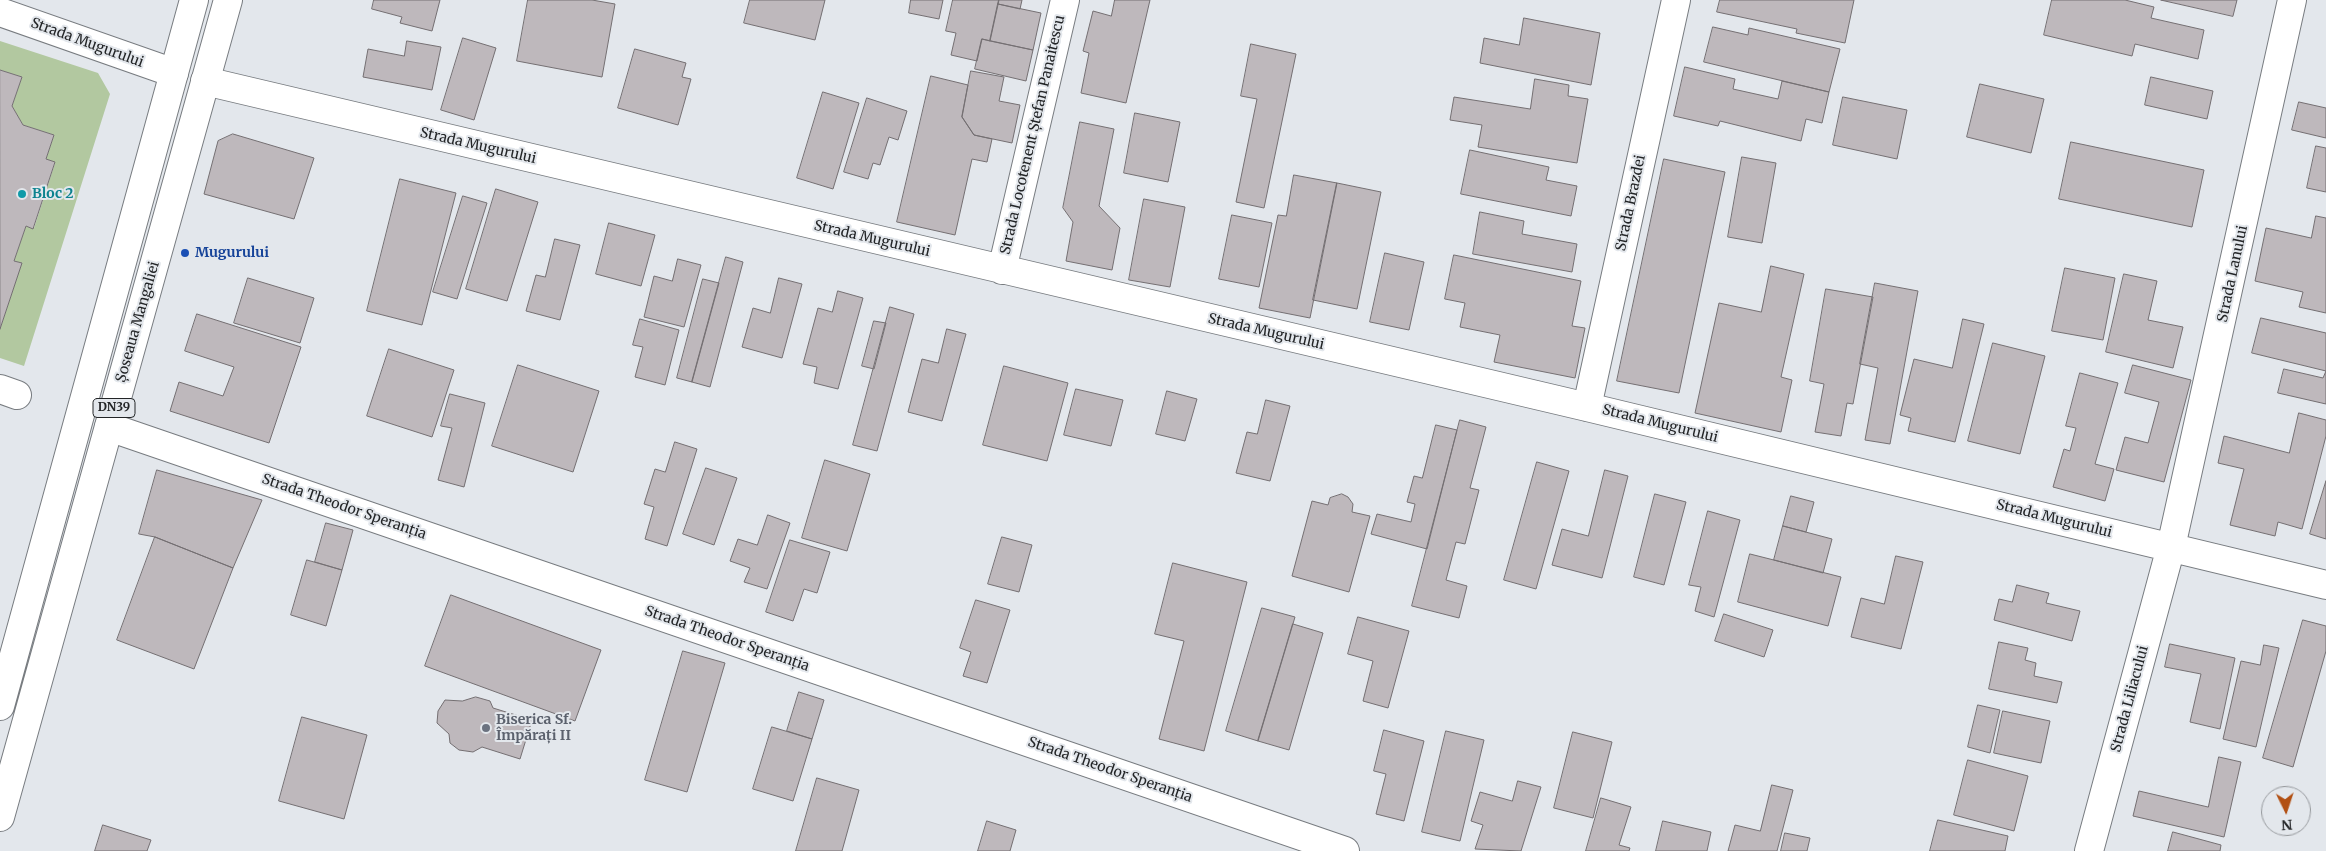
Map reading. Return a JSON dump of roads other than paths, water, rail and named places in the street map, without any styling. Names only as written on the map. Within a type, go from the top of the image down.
[{"type":"street","name":"DN39","points":[[0,706],[194,0]]},
{"type":"street","name":"Șoseaua Mangaliei","points":[[0,816],[228,0]]},
{"type":"street","name":"Strada Locotenent Ștefan Panaitescu","points":[[1002,270],[1065,0]]},
{"type":"street","name":"Strada Brazdei","points":[[1587,406],[1676,0]]},
{"type":"street","name":"Strada Lanului","points":[[2172,547],[2292,0]]},
{"type":"street","name":"Strada Mugurului","points":[[0,12],[174,73]]},
{"type":"street","name":"Strada Mugurului","points":[[205,81],[1002,270],[1587,406],[2326,585]]},
{"type":"street","name":"Strada Theodor Speranția","points":[[109,427],[1344,851]]},
{"type":"street","name":"Strada Liliacului","points":[[2088,851],[2172,547]]},
{"type":"place","name":"Bloc 2","points":[[22,194]]},
{"type":"place","name":"Mugurului","points":[[185,253]]},
{"type":"place","name":"Biserica Sf. Împărați II","points":[[486,728]]}]
